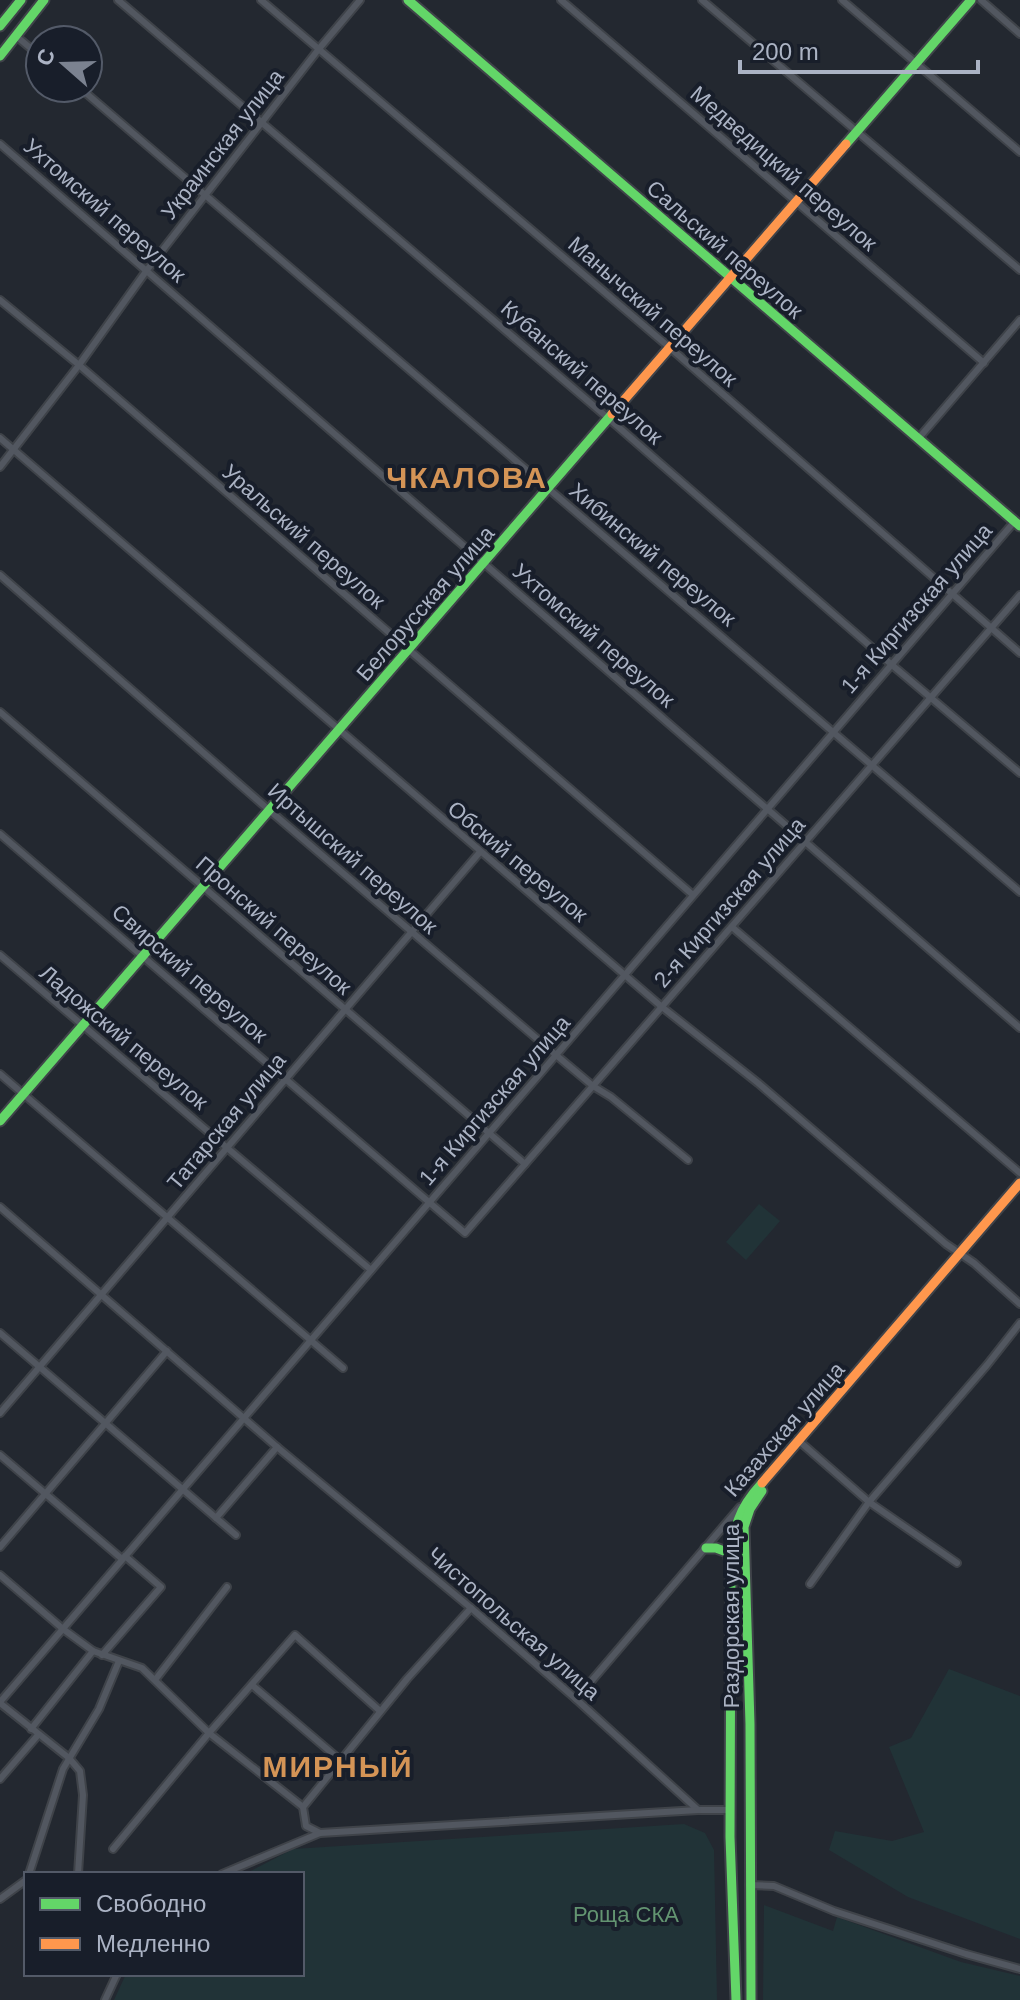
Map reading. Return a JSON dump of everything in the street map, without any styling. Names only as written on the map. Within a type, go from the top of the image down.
[{"type":"main road","points":[[0,26],[21,0]]},
{"type":"main road","points":[[0,56],[44,0]]},
{"type":"main road","name":"Сальский переулок","points":[[408,0],[918,439],[1018,521]]},
{"type":"main road","name":"Белорусская улица","points":[[0,1121],[971,0]]},
{"type":"main road","name":"Казахская улица","points":[[744,1502],[777,1468],[1020,1183]]},
{"type":"main road","name":"Раздорская улица","points":[[751,2000],[750,1724],[744,1527],[750,1509],[777,1468]]},
{"type":"main road","name":"Раздорская улица","points":[[736,2000],[730,1885],[731,1560],[735,1526],[744,1502]]},
{"type":"main road","points":[[706,1548],[715,1547],[731,1560]]},
{"type":"main road","name":"Раздорская улица","points":[[730,1724],[750,1724]]},
{"type":"main road","points":[[730,1885],[749,1885]]},
{"type":"street","name":"Кубанский переулок","points":[[118,0],[1020,773]]},
{"type":"street","name":"Манычский переулок","points":[[261,0],[669,347],[1020,653]]},
{"type":"street","name":"Украинская улица","points":[[0,467],[147,270],[360,0]]},
{"type":"street","name":"Медведицкий переулок","points":[[561,0],[984,363]]},
{"type":"street","points":[[702,0],[1020,270]]},
{"type":"street","points":[[842,0],[1020,152]]},
{"type":"street","points":[[981,0],[1020,34]]},
{"type":"street","points":[[16,36],[24,43]]},
{"type":"street","name":"Хибинский переулок","points":[[99,104],[1020,892]]},
{"type":"street","name":"Ухтомский переулок","points":[[0,144],[1020,1028]]},
{"type":"street","name":"Уральский переулок","points":[[0,300],[693,895]]},
{"type":"street","points":[[918,439],[1020,320]]},
{"type":"street","name":"Обский переулок","points":[[0,438],[662,1007],[758,1083],[1020,1304]]},
{"type":"street","name":"1-я Киргизская улица","points":[[0,1702],[1018,521]]},
{"type":"street","name":"Иртышский переулок","points":[[0,575],[411,932],[593,1086],[688,1160]]},
{"type":"street","name":"2-я Киргизская улица","points":[[465,1233],[1020,595]]},
{"type":"street","name":"Пронский переулок","points":[[0,712],[525,1164]]},
{"type":"street","name":"Свирский переулок","points":[[0,834],[465,1233]]},
{"type":"street","name":"Татарская улица","points":[[0,1413],[480,852]]},
{"type":"street","points":[[732,927],[1020,1173]]},
{"type":"street","name":"Ладожский переулок","points":[[0,955],[371,1270]]},
{"type":"street","points":[[0,1074],[343,1368]]},
{"type":"street","name":"Чистопольская улица","points":[[0,1207],[277,1447],[471,1608],[698,1810]]},
{"type":"street","points":[[810,1584],[869,1502],[1020,1323]]},
{"type":"street","points":[[0,1333],[236,1535]]},
{"type":"street","points":[[0,1547],[167,1351]]},
{"type":"street","points":[[799,1441],[869,1502],[957,1563]]},
{"type":"street","points":[[216,1518],[277,1447]]},
{"type":"street","points":[[0,1455],[161,1587],[102,1655]]},
{"type":"street","name":"Казахская улица","points":[[576,1699],[744,1502]]},
{"type":"street","points":[[0,1575],[93,1651],[142,1668],[209,1733],[303,1807],[306,1826],[320,1833]]},
{"type":"street","points":[[155,1680],[227,1587]]},
{"type":"street","points":[[303,1807],[380,1711],[471,1608]]},
{"type":"street","points":[[113,1849],[295,1635],[380,1711]]},
{"type":"street","points":[[31,1729],[93,1651]]},
{"type":"street","points":[[30,1872],[63,1769],[99,1709],[119,1661]]},
{"type":"street","points":[[252,1685],[340,1760]]},
{"type":"street","points":[[0,1702],[69,1758],[80,1771],[83,1795],[78,1872]]},
{"type":"street","points":[[0,1779],[38,1735]]},
{"type":"street","points":[[227,1872],[320,1833],[730,1810]]},
{"type":"street","points":[[0,1899],[24,1881]]},
{"type":"street","points":[[749,1885],[774,1886],[834,1911],[1020,1969]]},
{"type":"street","points":[[105,2000],[116,1976]]},
{"type":"green space","points":[[759,1204],[780,1221],[746,1260],[726,1242]]},
{"type":"green space","points":[[949,1669],[1020,1696],[1020,1939],[908,1897],[829,1850],[835,1831],[892,1841],[924,1832],[889,1747],[911,1738]]},
{"type":"green space","name":"Роща СКА","points":[[684,1824],[705,1833],[714,1850],[717,2000],[114,2000],[125,1976],[304,1976],[304,1872],[249,1872],[293,1849]]},
{"type":"green space","points":[[764,1905],[833,1931],[837,1917],[961,1962],[1020,1976],[1020,2000],[763,2000]]},
{"type":"traffic: fast","points":[[0,26],[21,0]]},
{"type":"traffic: fast","points":[[0,56],[44,0]]},
{"type":"traffic: fast","points":[[408,0],[1020,526]]},
{"type":"traffic: fast","points":[[846,144],[971,0]]},
{"type":"traffic: fast","points":[[0,1121],[612,414]]},
{"type":"traffic: fast","points":[[736,2000],[730,1837],[731,1565],[738,1521],[747,1502],[762,1483]]},
{"type":"traffic: fast","points":[[751,2000],[750,1724],[744,1527],[750,1509],[762,1491]]},
{"type":"traffic: fast","points":[[706,1548],[732,1554],[729,1558]]},
{"type":"traffic: slow","points":[[612,414],[846,144]]},
{"type":"traffic: slow","points":[[762,1483],[1020,1183]]},
{"type":"district","name":"ЧКАЛОВА","points":[[467,478]]},
{"type":"district","name":"МИРНЫЙ","points":[[338,1767]]}]
